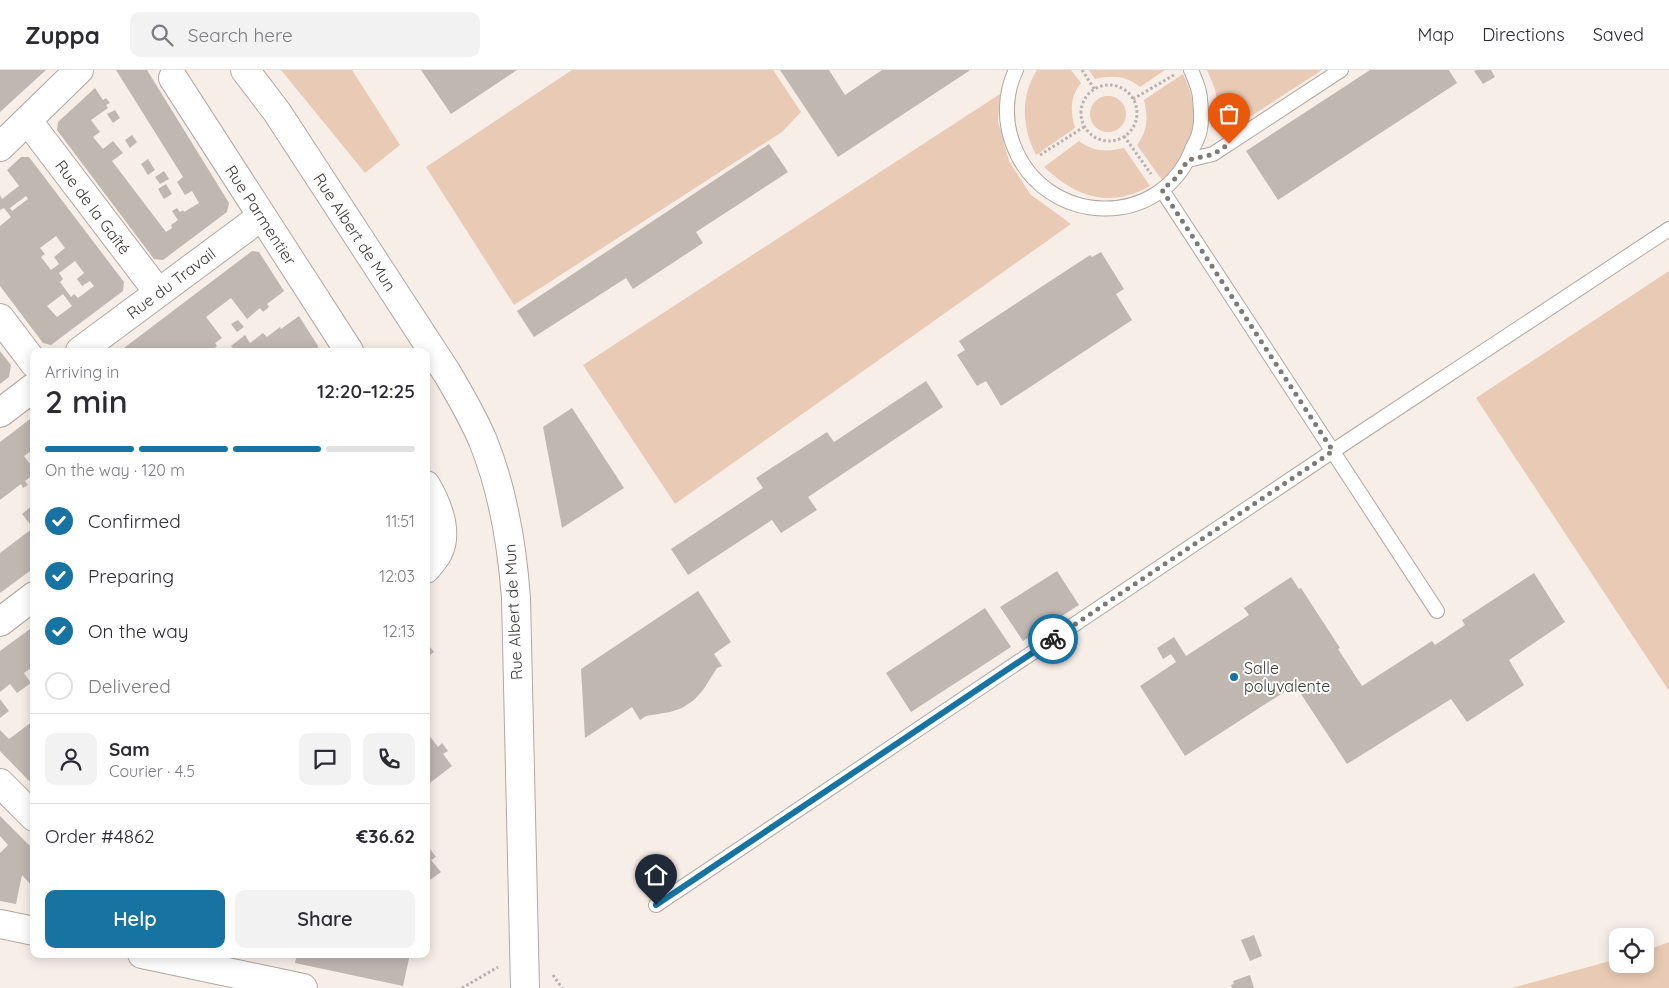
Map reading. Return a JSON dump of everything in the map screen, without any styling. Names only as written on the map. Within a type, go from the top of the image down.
[{"type":"street","points":[[0,147],[79,70]]},
{"type":"street","name":"Rue Albert de Mun","points":[[245,70],[277,112],[447,373],[475,425],[493,472],[510,540],[516,598],[512,963],[525,988]]},
{"type":"street","name":"Rue Parmentier","points":[[173,78],[347,348]]},
{"type":"street","name":"Rue de la Gaîté","points":[[28,121],[158,292]]},
{"type":"street","name":"Rue du Travail","points":[[84,348],[262,216]]},
{"type":"street","points":[[0,318],[30,358]]},
{"type":"street","points":[[0,413],[30,390]]},
{"type":"street","points":[[430,494],[440,516],[442,537],[438,553],[430,564]]},
{"type":"street","points":[[0,622],[30,599]]},
{"type":"street","points":[[0,783],[30,813]]},
{"type":"street","points":[[0,924],[30,930]]},
{"type":"street","points":[[167,958],[302,988]]},
{"type":"lane","points":[[1016,70],[1007,101],[1008,131],[1018,158],[1036,182],[1061,199],[1089,208],[1115,208],[1140,202],[1162,190],[1177,177],[1188,160],[1200,130],[1200,97],[1192,70]]},
{"type":"lane","points":[[1188,160],[1214,154],[1341,70]]},
{"type":"lane","points":[[1162,190],[1437,611]]},
{"type":"lane","points":[[656,905],[1333,451],[1669,229]]},
{"type":"path","points":[[1082,70],[1095,90]]},
{"type":"path","points":[[1133,99],[1174,75]]},
{"type":"path","points":[[1113,85],[1124,90],[1133,99],[1137,111],[1135,123],[1128,134],[1117,140],[1105,141],[1093,136],[1084,127],[1081,115],[1082,103],[1090,93],[1100,86],[1113,85]]},
{"type":"path","points":[[1023,165],[1084,127]]},
{"type":"path","points":[[1124,136],[1162,190]]},
{"type":"path","points":[[462,988],[512,963]]},
{"type":"shaded area","points":[[281,70],[352,70],[400,145],[365,173]]},
{"type":"shaded area","points":[[572,70],[773,70],[801,112],[782,132],[514,305],[426,167]]},
{"type":"shaded area","points":[[1037,70],[1071,70],[1081,83],[1077,88],[1072,104],[1075,128],[1036,155],[1028,134],[1025,112],[1028,91]]},
{"type":"shaded area","points":[[1089,70],[1165,70],[1140,87],[1119,77],[1095,79]]},
{"type":"shaded area","points":[[1207,70],[1322,70],[1222,135],[1215,89]]},
{"type":"shaded area","points":[[1183,74],[1193,102],[1192,130],[1184,154],[1162,180],[1137,145],[1141,140],[1146,124],[1144,100]]},
{"type":"shaded area","points":[[1000,94],[998,121],[1009,161],[1030,194],[1071,224],[675,504],[583,365]]},
{"type":"shaded area","points":[[1108,96],[1115,97],[1121,101],[1125,107],[1125,121],[1121,127],[1115,131],[1108,132],[1101,131],[1095,127],[1091,121],[1090,114],[1091,107],[1095,101],[1101,97]]},
{"type":"shaded area","points":[[1079,141],[1084,145],[1100,150],[1124,148],[1150,186],[1121,197],[1107,198],[1081,192],[1068,186],[1044,167]]},
{"type":"shaded area","points":[[1669,271],[1669,691],[1476,398]]},
{"type":"shaded area","points":[[1669,942],[1669,988],[1512,988],[1609,961],[1609,973],[1654,973],[1654,948]]},
{"type":"building","points":[[0,70],[46,70],[0,112]]},
{"type":"building","points":[[116,70],[147,70],[229,203],[227,212],[163,260],[154,259],[57,130],[58,122],[95,88],[103,100],[106,98],[110,103],[106,105],[108,108],[91,120],[100,132],[93,137],[103,149],[113,141],[123,153],[112,161],[166,232],[178,220],[172,211],[177,208],[180,212],[183,210],[184,212],[199,203],[192,191],[185,195],[177,182],[183,177]]},
{"type":"building","points":[[421,70],[517,70],[451,114]]},
{"type":"building","points":[[780,70],[829,70],[845,95],[882,70],[969,71],[838,157]]},
{"type":"building","points":[[1370,70],[1449,70],[1457,83],[1278,200],[1246,151]]},
{"type":"building","points":[[1491,70],[1495,77],[1483,84],[1474,71]]},
{"type":"building","points":[[115,110],[120,118],[113,123],[107,114]]},
{"type":"building","points":[[132,135],[137,142],[130,148],[125,140]]},
{"type":"building","points":[[769,144],[788,172],[696,232],[703,243],[633,289],[626,278],[534,337],[517,311]]},
{"type":"building","points":[[21,157],[29,157],[124,282],[123,291],[51,345],[43,343],[0,286],[0,226],[11,217],[4,208],[0,210],[0,195],[2,199],[19,186],[7,170]],"holes":[[[26,196],[28,199],[12,211],[10,208]],[[56,236],[65,248],[54,257],[59,264],[51,270],[41,257],[45,254],[40,248]],[[75,261],[84,273],[77,279],[82,286],[90,281],[94,286],[78,298],[74,294],[71,297],[60,282],[63,279],[59,273]],[[63,294],[72,306],[57,317],[47,306]]]},
{"type":"building","points":[[148,159],[155,170],[148,175],[141,164]]},
{"type":"building","points":[[164,171],[169,179],[160,184],[155,177]]},
{"type":"building","points":[[166,184],[172,194],[164,199],[158,189]]},
{"type":"building","points":[[252,251],[259,252],[284,291],[267,304],[269,307],[263,312],[260,308],[247,319],[231,298],[206,317],[222,338],[215,343],[217,346],[215,348],[124,348]]},
{"type":"building","points":[[1101,252],[1124,289],[1116,294],[1132,320],[1001,406],[986,381],[977,386],[957,355],[965,350],[959,341],[1090,255],[1092,257]]},
{"type":"building","points":[[299,316],[318,348],[233,348],[231,346],[245,335],[250,343],[263,333],[267,337],[280,327],[281,329]]},
{"type":"building","points":[[238,320],[244,327],[237,332],[231,324]]},
{"type":"building","points":[[0,351],[11,365],[9,377],[0,384]]},
{"type":"building","points":[[926,381],[943,407],[808,497],[817,510],[781,533],[772,520],[688,575],[671,549],[763,488],[756,478],[827,432],[834,442]]},
{"type":"building","points":[[572,408],[624,488],[562,528],[543,427]]},
{"type":"building","points":[[30,419],[30,452],[24,456],[30,464],[30,477],[25,481],[28,485],[23,488],[21,484],[0,500],[0,442]]},
{"type":"building","points":[[30,507],[30,524],[22,514]]},
{"type":"building","points":[[30,530],[30,571],[0,593],[0,553]]},
{"type":"building","points":[[1057,571],[1079,605],[1023,641],[1000,607]]},
{"type":"building","points":[[1534,573],[1565,622],[1509,660],[1524,685],[1467,722],[1451,699],[1347,764],[1295,685],[1185,756],[1140,686],[1176,662],[1171,654],[1163,659],[1157,648],[1174,637],[1186,656],[1249,615],[1244,608],[1291,577],[1299,589],[1301,588],[1362,686],[1432,641],[1435,645],[1465,625],[1462,620]]},
{"type":"building","points":[[698,591],[731,642],[714,654],[722,666],[717,668],[694,700],[682,708],[646,716],[640,720],[632,707],[585,738],[581,669]]},
{"type":"building","points":[[985,608],[1011,647],[911,712],[886,673]]},
{"type":"building","points":[[30,629],[30,669],[24,673],[30,684],[17,693],[10,684],[0,692],[0,651]]},
{"type":"building","points":[[430,647],[434,652],[430,655]]},
{"type":"building","points":[[0,699],[9,711],[0,718]]},
{"type":"building","points":[[30,723],[30,782],[0,751],[0,730],[9,739]]},
{"type":"building","points":[[430,736],[438,747],[442,743],[448,751],[443,754],[452,766],[430,783]]},
{"type":"building","points":[[0,816],[30,846],[30,884],[22,875],[16,904],[0,901],[0,853],[8,845],[0,836]]},
{"type":"building","points":[[430,849],[436,857],[431,860],[441,872],[430,880]]},
{"type":"building","points":[[1254,935],[1262,956],[1250,961],[1241,940]]},
{"type":"building","points":[[296,958],[409,958],[403,986],[295,963]]},
{"type":"building","points":[[1250,975],[1254,988],[1232,988],[1233,981]]},
{"type":"way so far","points":[[1053,639],[1333,451],[1162,190],[1177,177],[1188,160],[1214,154],[1229,144]]},
{"type":"place","name":"Salle polyvalente","points":[[1234,677]]},
{"type":"route","points":[[656,905],[1053,639]]}]
